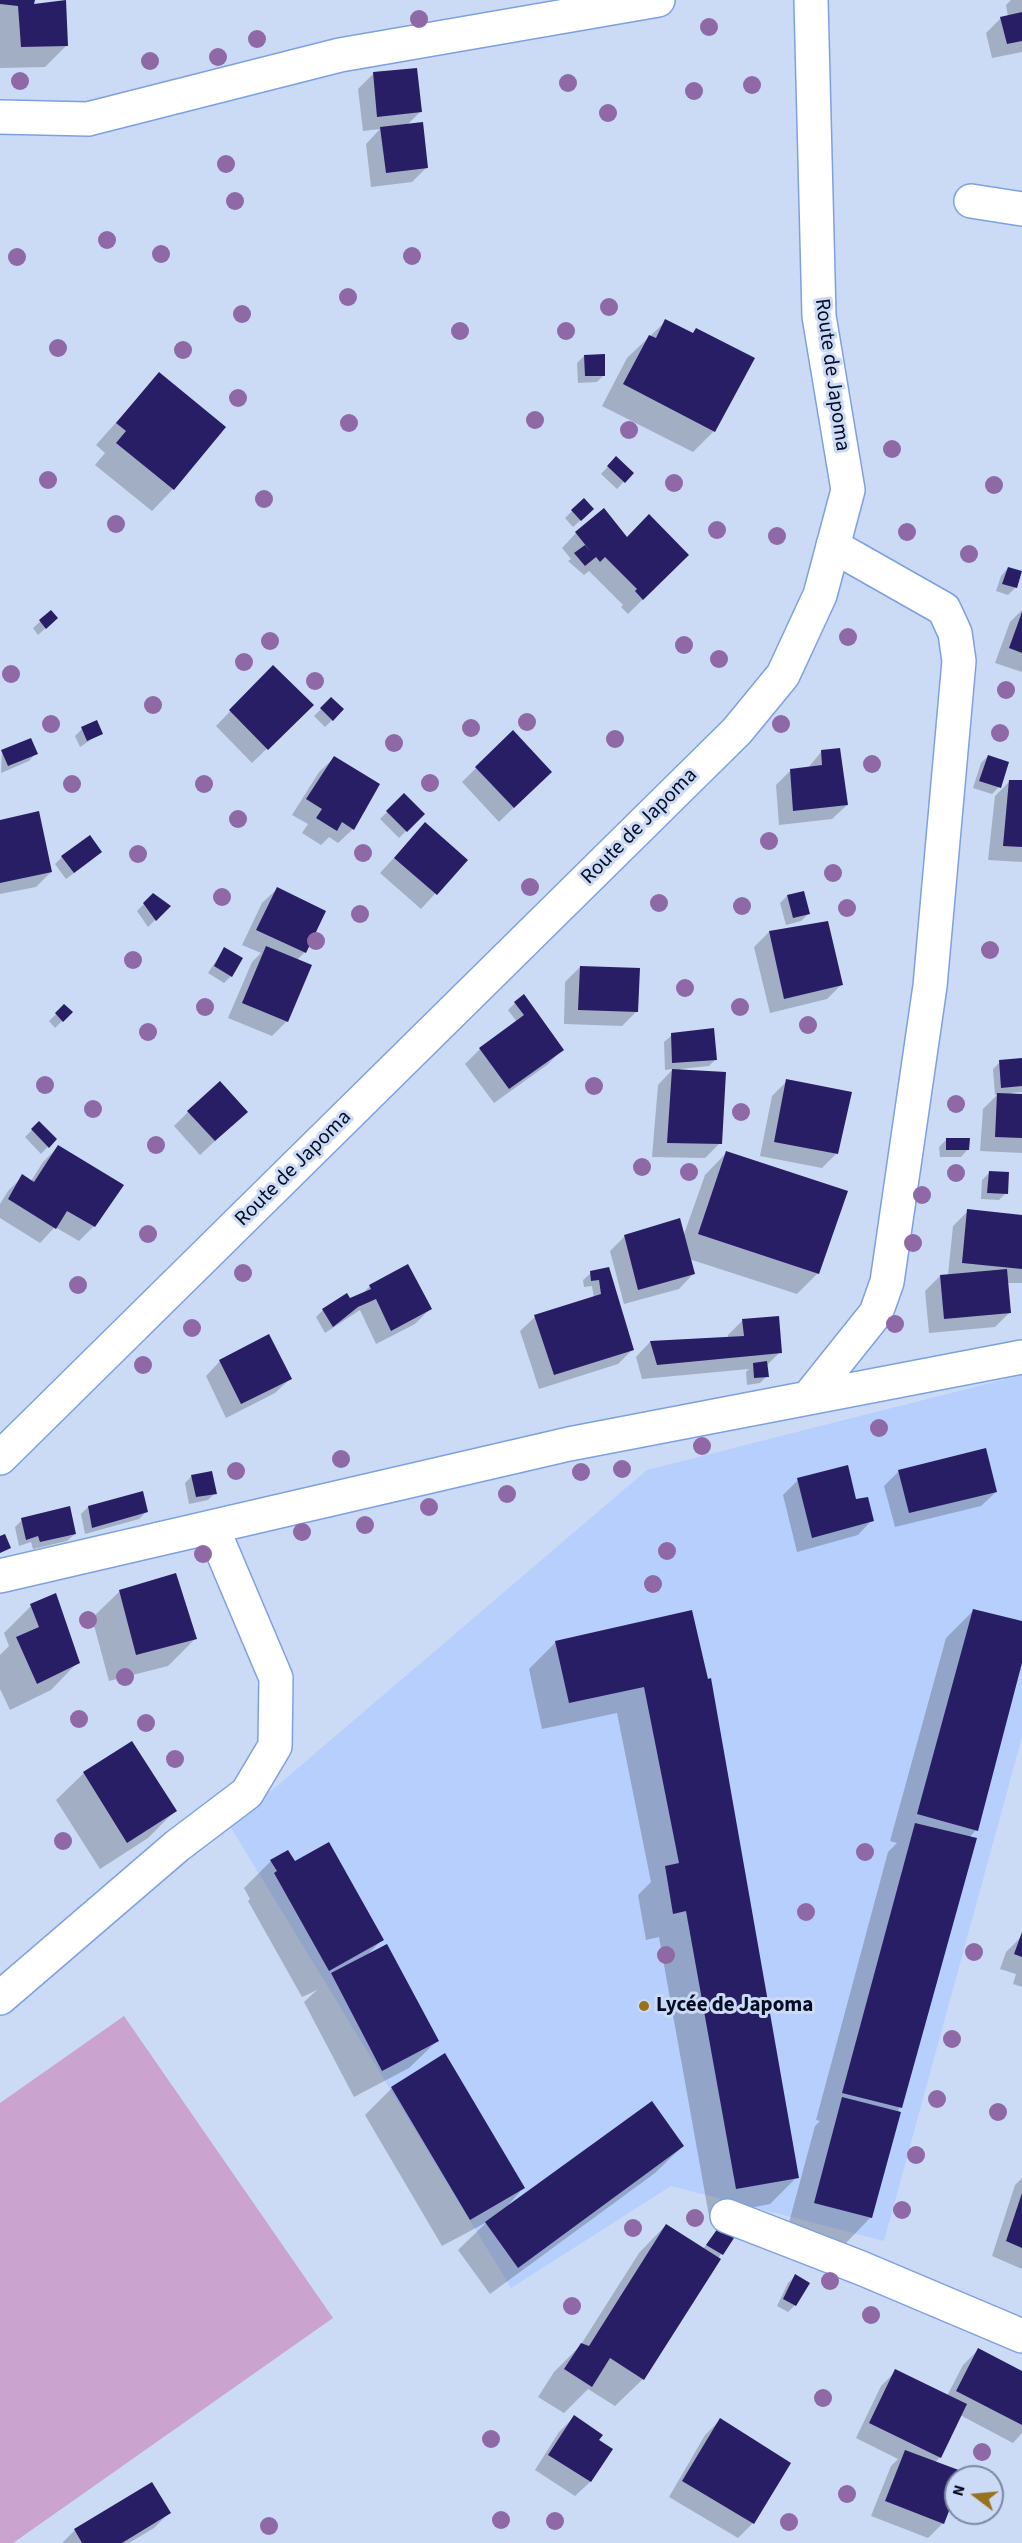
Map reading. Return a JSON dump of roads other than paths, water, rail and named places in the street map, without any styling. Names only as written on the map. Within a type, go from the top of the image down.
[{"type":"street","points":[[0,117],[88,119],[340,54],[658,0]]},
{"type":"street","name":"Route de Japoma","points":[[0,1458],[737,731],[783,675],[820,595],[848,490],[819,316],[811,0]]},
{"type":"street","points":[[971,201],[1022,209]]},
{"type":"street","points":[[808,1398],[876,1312],[887,1282],[930,986],[959,661],[955,633],[944,609],[833,546]]},
{"type":"street","points":[[0,1576],[569,1444],[1022,1357]]},
{"type":"street","points":[[0,1998],[177,1846],[247,1793],[275,1746],[276,1678],[212,1527]]},
{"type":"street","points":[[727,2216],[861,2268],[1022,2336]]},
{"type":"place","name":"Lycée de Japoma","points":[[644,2006]]}]
